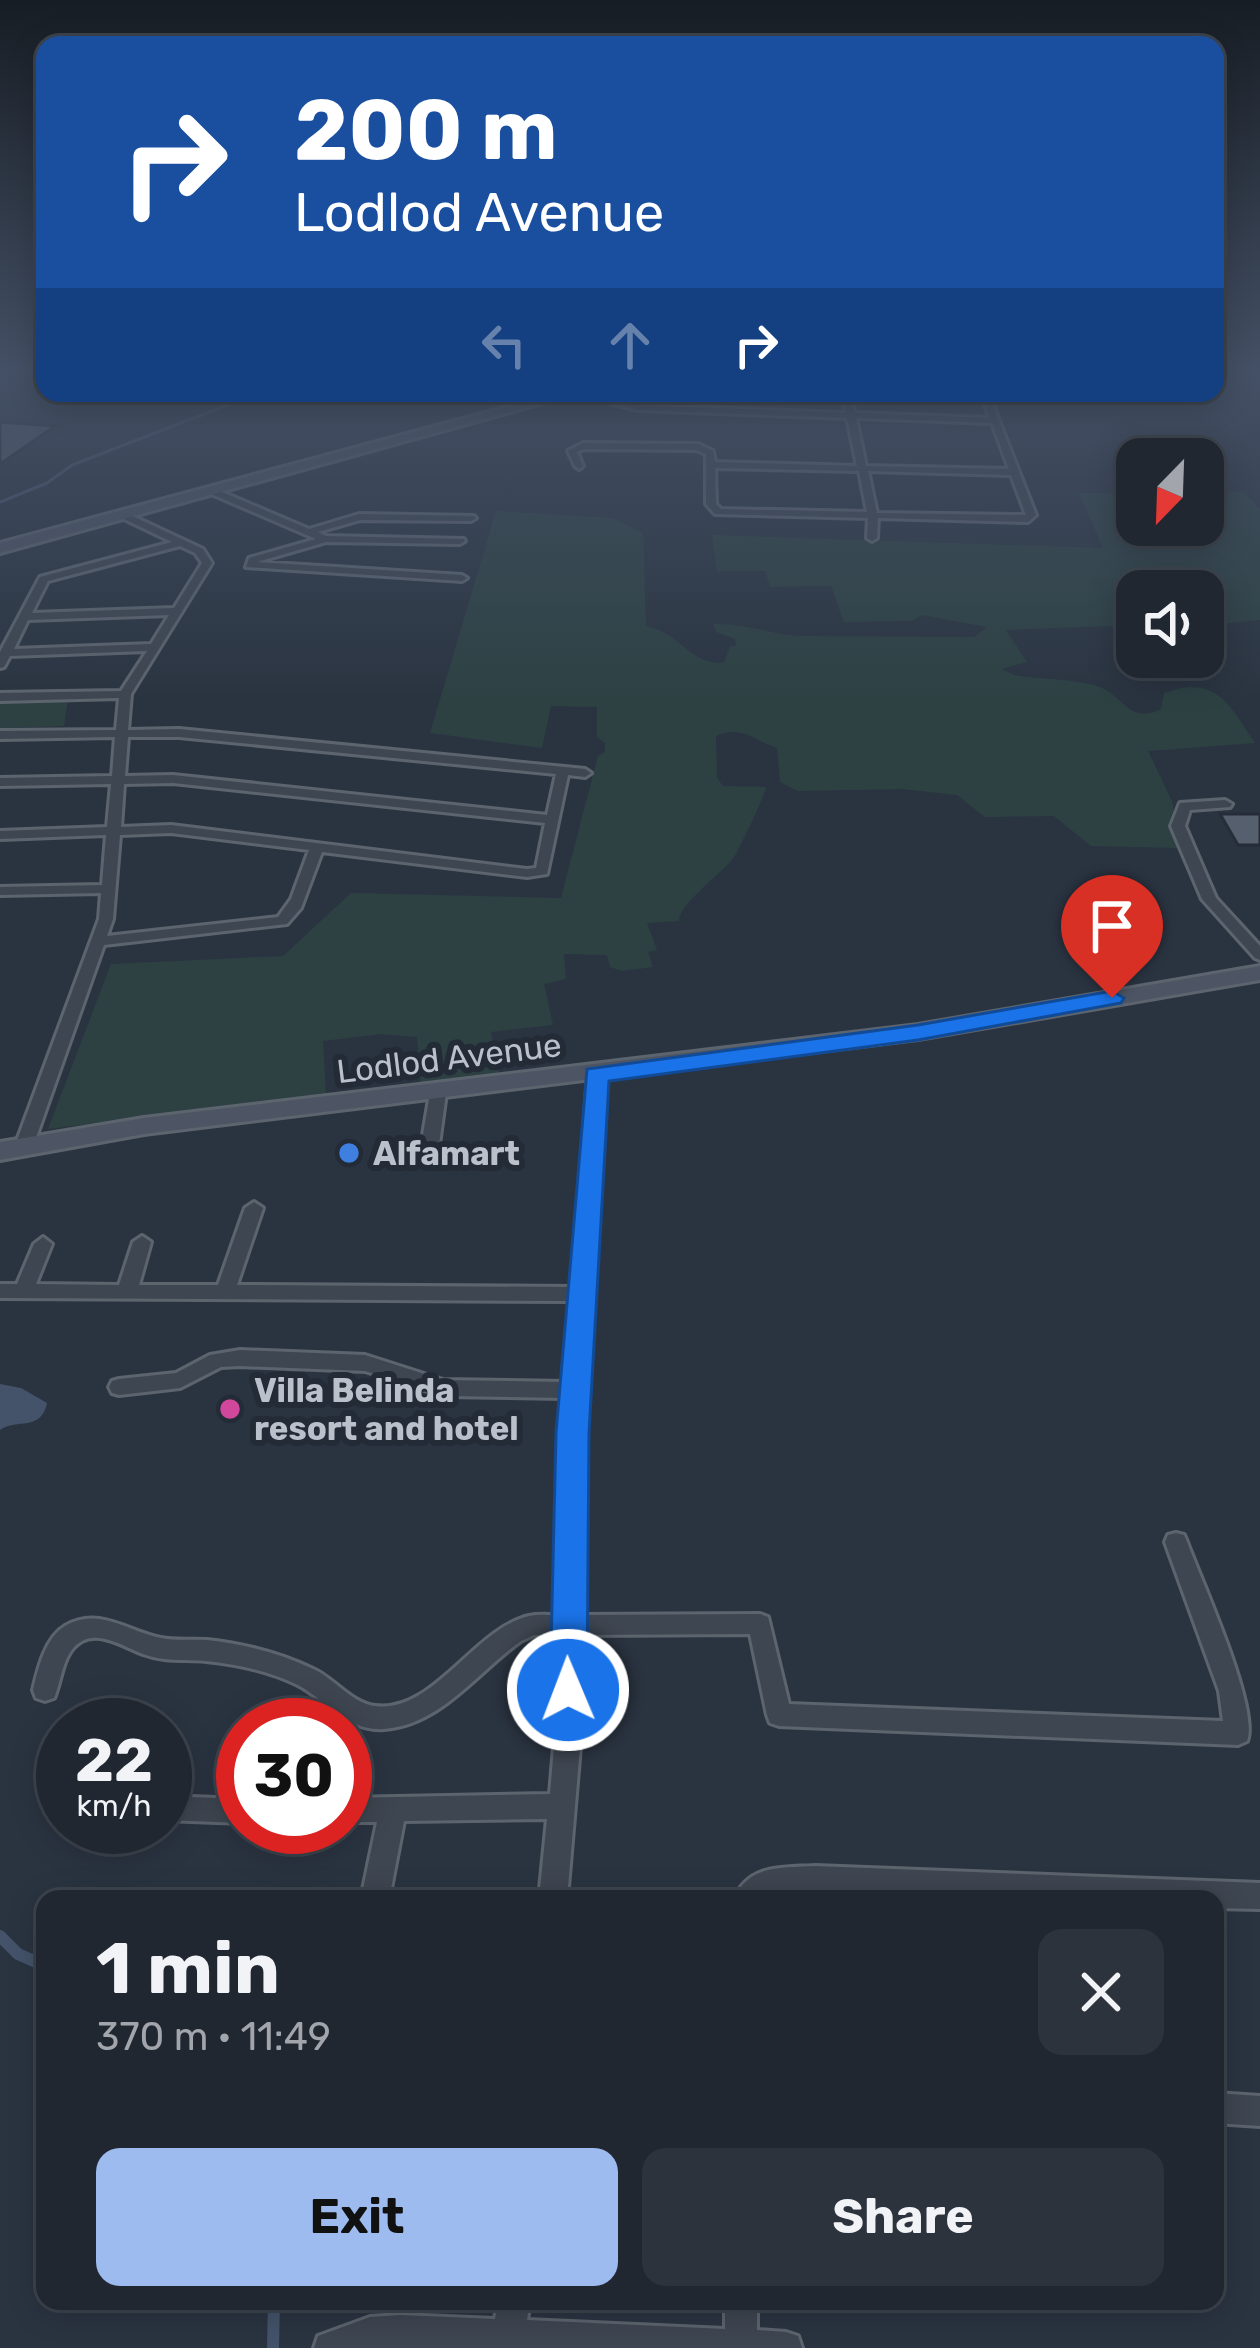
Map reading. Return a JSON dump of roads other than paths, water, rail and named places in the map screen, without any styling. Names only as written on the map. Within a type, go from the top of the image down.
[{"type":"main road","points":[[0,548],[247,481]]},
{"type":"main road","name":"Lodlod Avenue","points":[[12,1148],[144,1126],[596,1075],[918,1032],[1260,973]]},
{"type":"street","points":[[711,481],[711,507],[718,512],[1028,520],[1031,515],[1016,481]]},
{"type":"street","points":[[865,481],[873,516],[872,538]]},
{"type":"street","points":[[212,490],[325,539]]},
{"type":"street","points":[[12,1148],[99,941],[109,889],[124,694],[207,563],[199,551],[129,514]]},
{"type":"street","points":[[306,532],[359,517],[465,518],[440,577]]},
{"type":"street","points":[[457,542],[325,539],[253,560],[250,566],[462,578]]},
{"type":"street","points":[[377,574],[392,540]]},
{"type":"street","points":[[3,659],[44,579],[179,543]]},
{"type":"street","points":[[24,617],[176,611]]},
{"type":"street","points":[[3,659],[150,647]]},
{"type":"street","points":[[0,697],[124,694]]},
{"type":"street","points":[[0,735],[235,737],[585,773]]},
{"type":"street","points":[[0,835],[171,829],[316,850],[542,871],[562,774]]},
{"type":"street","points":[[0,782],[173,779],[551,820]]},
{"type":"street","points":[[1225,804],[1185,806],[1178,826],[1209,899],[1260,955]]},
{"type":"street","points":[[99,941],[282,921],[292,913],[306,866],[316,850]]},
{"type":"street","points":[[0,891],[109,889]]},
{"type":"street","points":[[554,1890],[563,1806],[574,1390],[596,1075]]},
{"type":"street","points":[[428,1160],[438,1093]]},
{"type":"street","points":[[225,1292],[254,1208]]},
{"type":"street","points":[[128,1292],[142,1243]]},
{"type":"street","points":[[24,1291],[43,1244]]},
{"type":"street","points":[[0,1291],[581,1294]]},
{"type":"street","points":[[119,1387],[180,1380],[218,1360],[240,1358],[365,1364],[443,1388],[574,1390]]},
{"type":"street","points":[[45,1690],[64,1642],[79,1631],[101,1628],[160,1649],[223,1652],[285,1669],[322,1686],[359,1715],[390,1718],[424,1704],[514,1632],[532,1624],[760,1624],[779,1715],[1238,1733],[1231,1691],[1176,1542]]},
{"type":"street","points":[[372,1809],[563,1806]]},
{"type":"street","points":[[378,1890],[392,1809]]},
{"type":"street","points":[[756,1890],[763,1883],[815,1879],[1103,1890]]},
{"type":"street","points":[[1224,1895],[1260,1896]]},
{"type":"street","points":[[1224,2109],[1260,2111]]},
{"type":"street","points":[[508,2335],[512,2310]]},
{"type":"street","points":[[741,2310],[741,2344]]},
{"type":"street","points":[[330,2348],[381,2332],[786,2348]]},
{"type":"water","points":[[0,1384],[21,1388],[47,1403],[40,1418],[0,1430]]},
{"type":"waterway","points":[[0,502],[50,481]]},
{"type":"waterway","points":[[0,1936],[18,1954],[36,1962]]},
{"type":"waterway","points":[[273,2348],[274,2310]]},
{"type":"place","name":"Alfamart","points":[[349,1153]]},
{"type":"place","name":"Villa Belinda resort and hotel","points":[[230,1409]]}]
